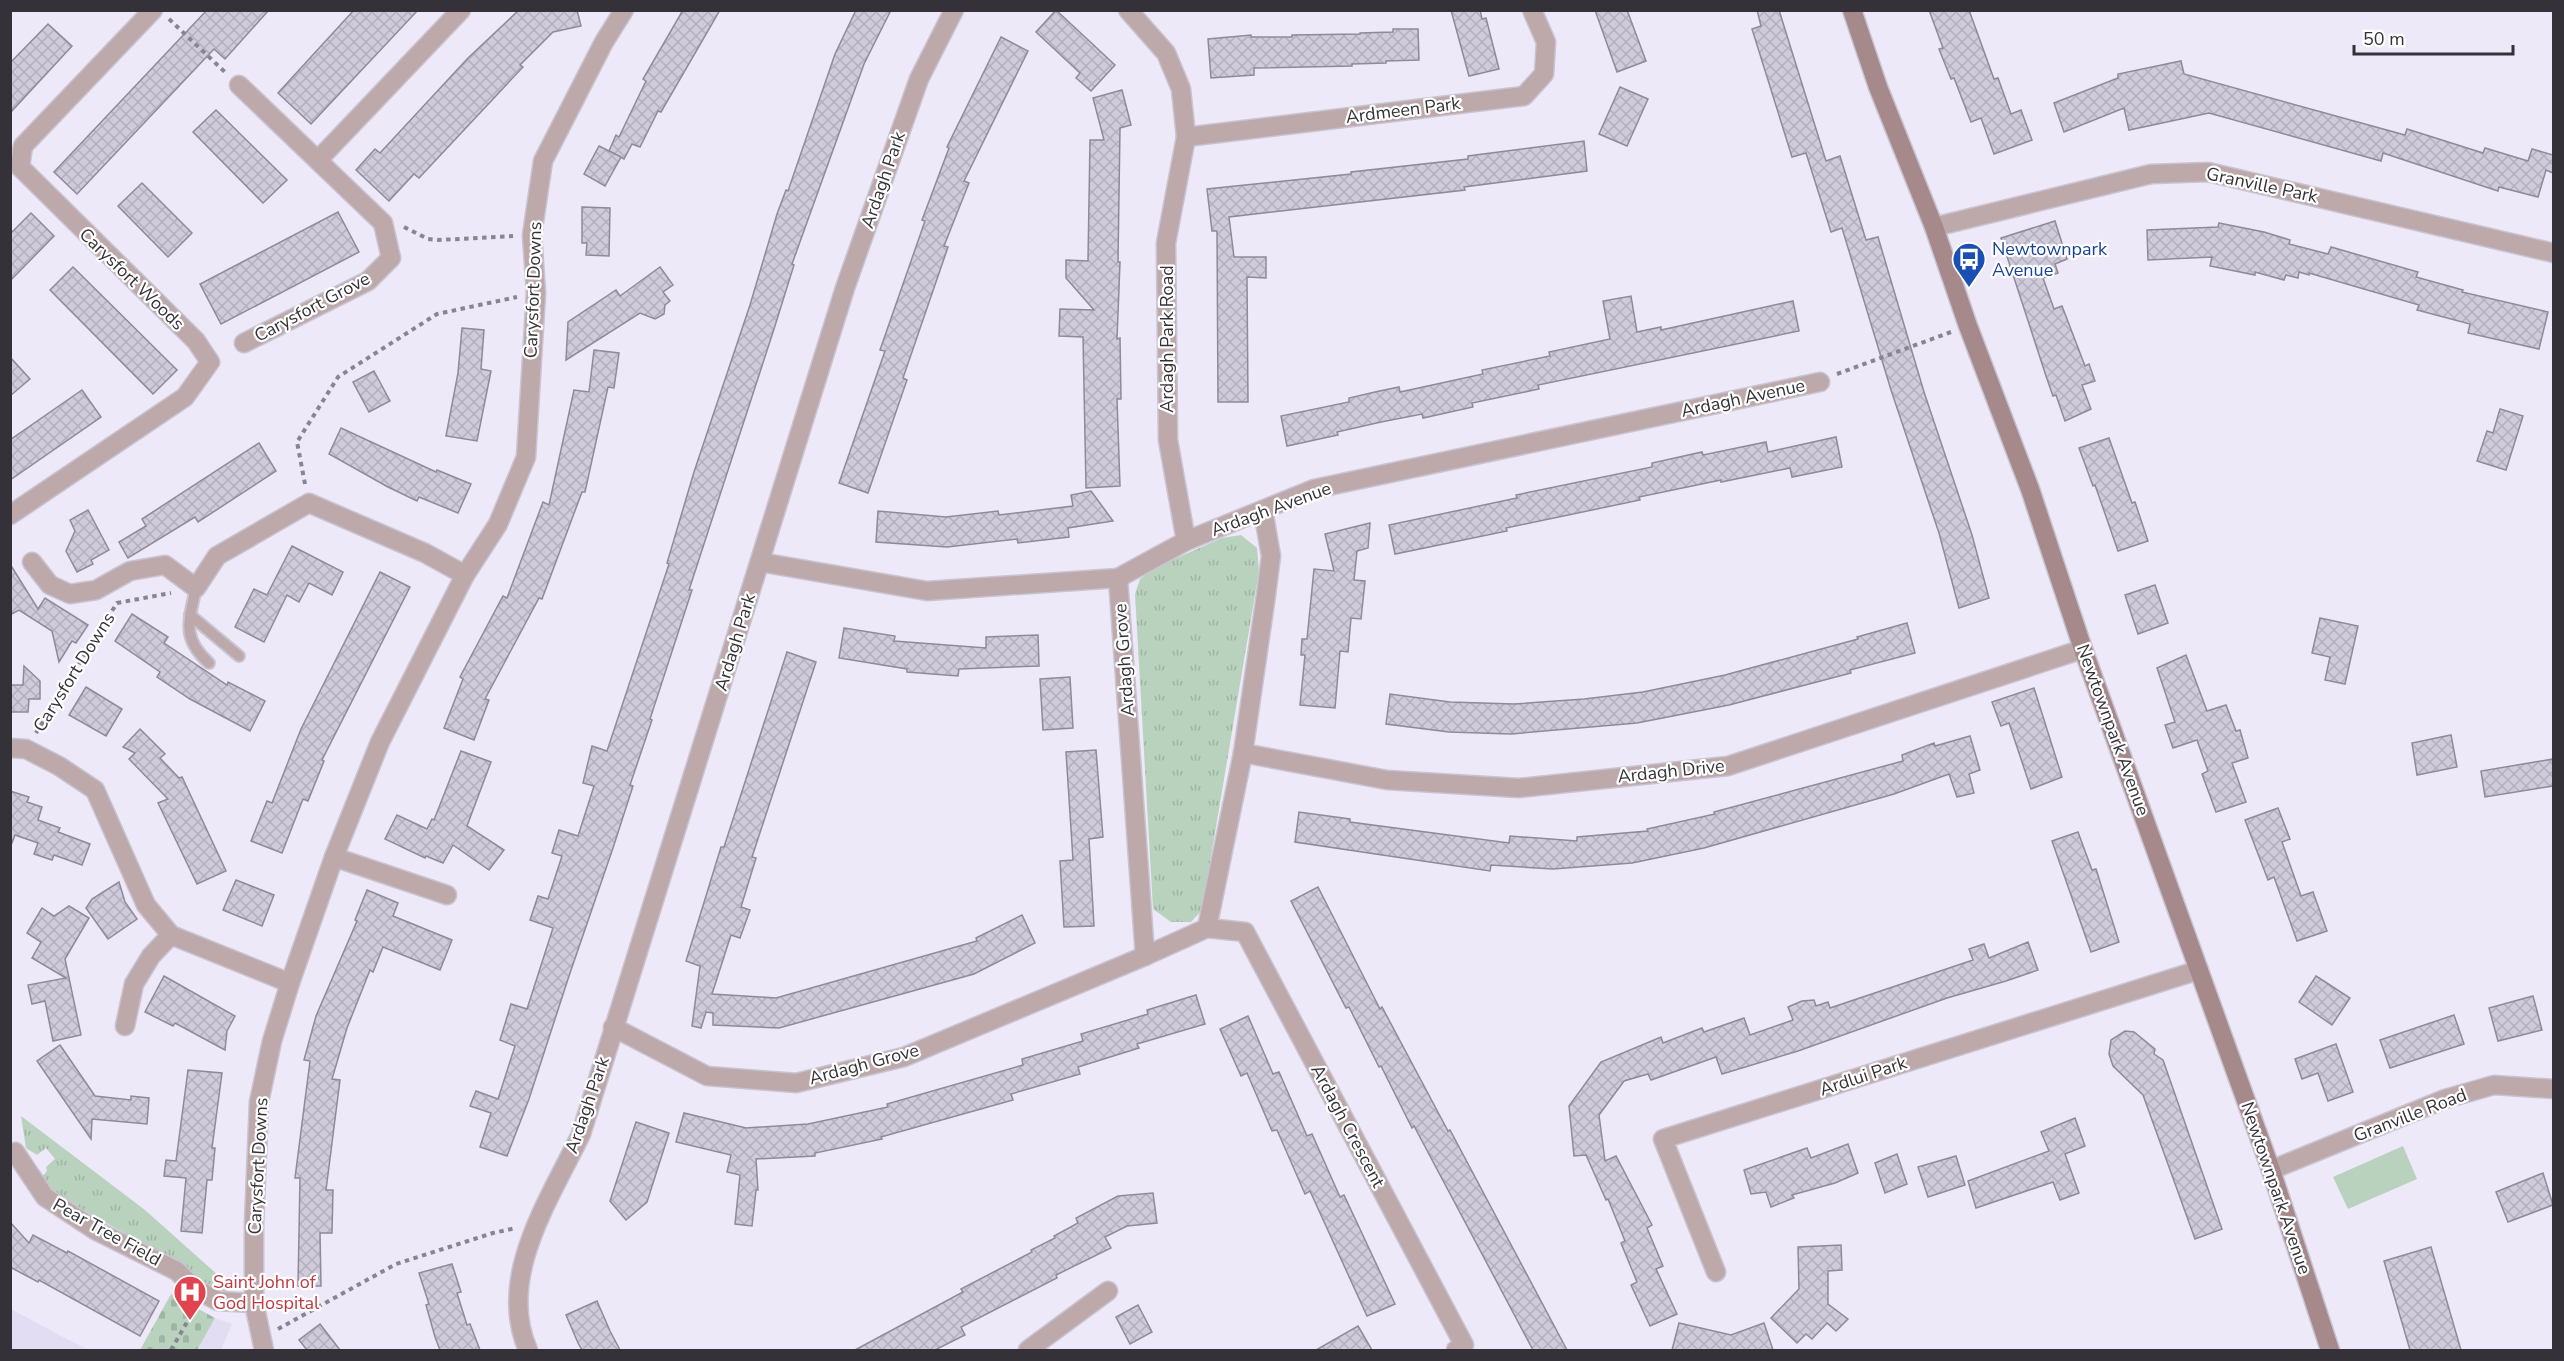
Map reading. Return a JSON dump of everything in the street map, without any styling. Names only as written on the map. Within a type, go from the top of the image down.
[{"type":"main road","name":"Newtownpark Avenue","points":[[1852,10],[1878,87],[1934,227],[1968,326],[2030,489],[2084,649],[2271,1170],[2330,1350]]},
{"type":"street","points":[[319,159],[461,10]]},
{"type":"street","name":"Carysfort Downs","points":[[262,1345],[254,1303],[260,1102],[272,1041],[334,857],[380,742],[465,575],[498,525],[526,457],[536,293],[532,235],[543,161],[604,42],[624,10]]},
{"type":"street","name":"Ardagh Park","points":[[528,1350],[520,1331],[519,1276],[537,1224],[581,1134],[845,288],[919,78],[954,10]]},
{"type":"street","name":"Ardagh Park Road","points":[[1128,10],[1166,53],[1181,89],[1186,137],[1166,243],[1168,440],[1186,541]]},
{"type":"street","name":"Ardmeen Park","points":[[1186,137],[1524,96],[1544,74],[1546,42],[1532,10]]},
{"type":"street","name":"Carysfort Woods","points":[[10,515],[185,397],[210,362],[196,341],[20,167],[22,146],[160,14]]},
{"type":"street","points":[[239,86],[319,159],[383,223]]},
{"type":"street","name":"Granville Park","points":[[1934,227],[2151,174],[2208,172],[2553,252]]},
{"type":"street","name":"Carysfort Grove","points":[[244,343],[368,281],[391,258],[383,223]]},
{"type":"street","name":"Ardagh Avenue","points":[[760,562],[927,591],[1118,578],[1186,541],[1314,489],[1820,382]]},
{"type":"street","points":[[196,588],[217,556],[309,503],[425,553],[465,575]]},
{"type":"street","points":[[1207,928],[1243,753],[1271,556],[1263,510]]},
{"type":"street","name":"Carysfort Downs","points":[[32,562],[50,585],[70,594],[96,590],[130,571],[165,565],[196,588]]},
{"type":"street","name":"Ardagh Grove","points":[[1118,578],[1145,956]]},
{"type":"street","name":"Ardagh Drive","points":[[1243,753],[1388,780],[1519,788],[1728,766],[2084,649]]},
{"type":"street","name":"Carysfort Downs","points":[[18,749],[59,766],[96,789],[146,905],[171,935],[290,983]]},
{"type":"street","points":[[334,857],[447,895]]},
{"type":"street","name":"Ardagh Grove","points":[[613,1027],[707,1076],[796,1083],[904,1057],[1207,928]]},
{"type":"street","name":"Ardagh Crescent","points":[[1207,928],[1245,932],[1464,1345],[1456,1350]]},
{"type":"street","points":[[125,1026],[134,984],[151,956],[171,935]]},
{"type":"street","name":"Ardlui Park","points":[[1716,1272],[1663,1139],[2199,970]]},
{"type":"street","name":"Granville Road","points":[[2271,1170],[2445,1099],[2494,1085],[2553,1089]]},
{"type":"street","name":"Pear Tree Field","points":[[10,1153],[15,1152],[45,1197],[95,1230],[177,1271],[194,1288],[218,1301],[254,1303]]},
{"type":"street","points":[[1028,1350],[1108,1291]]},
{"type":"lane","points":[[196,588],[187,627],[192,642],[209,663]]},
{"type":"lane","points":[[190,615],[239,656]]},
{"type":"path","points":[[160,14],[239,86]]},
{"type":"path","points":[[383,223],[390,218],[428,239],[439,240],[532,235]]},
{"type":"path","points":[[309,503],[297,442],[338,377],[437,315],[536,293]]},
{"type":"path","points":[[1820,382],[1851,367],[1968,326]]},
{"type":"path","name":"Carysfort Downs","points":[[18,749],[117,603],[196,588]]},
{"type":"path","points":[[262,1345],[396,1264],[493,1233],[537,1224]]},
{"type":"path","points":[[171,1350],[194,1310]]},
{"type":"shaded area","points":[[11,1309],[61,1336],[89,1350],[11,1350]]},
{"type":"shaded area","points":[[215,1318],[232,1324],[221,1350],[141,1350]]},
{"type":"green space","points":[[1241,535],[1257,548],[1259,571],[1202,910],[1191,922],[1171,922],[1153,909],[1135,594],[1140,579],[1154,568],[1222,538]]},
{"type":"green space","points":[[21,1116],[145,1210],[228,1284],[227,1292],[210,1288],[183,1265],[55,1195],[43,1176],[47,1171],[46,1167],[55,1159],[46,1148],[37,1155],[26,1148]]},
{"type":"green space","points":[[2403,1146],[2417,1179],[2348,1209],[2333,1177]]},
{"type":"green space","name":"Saint John of God Hospital","points":[[171,1294],[215,1318],[197,1350],[140,1350]]},
{"type":"building","points":[[207,10],[269,10],[225,59],[214,49],[77,194],[54,172]]},
{"type":"building","points":[[354,10],[418,10],[311,124],[278,93]]},
{"type":"building","points":[[519,10],[577,10],[581,26],[553,32],[520,65],[523,67],[419,178],[414,174],[389,201],[356,170],[375,149],[380,153],[468,58]]},
{"type":"building","points":[[683,10],[720,10],[661,112],[658,111],[640,147],[632,144],[624,159],[609,151],[616,135],[619,137],[646,81],[643,79]]},
{"type":"building","points":[[856,10],[891,10],[864,64],[792,264],[794,265],[774,329],[689,590],[692,590],[630,785],[633,786],[529,1099],[507,1156],[480,1147],[491,1113],[470,1106],[476,1091],[498,1099],[515,1046],[500,1040],[511,1004],[527,1009],[553,928],[530,920],[538,896],[548,899],[562,856],[552,853],[559,830],[578,836],[594,786],[583,783],[592,746],[607,751],[669,564],[667,563],[694,472],[750,305],[777,214],[786,190],[788,191],[835,54]]},
{"type":"building","points":[[1056,10],[1115,65],[1091,91],[1076,78],[1080,73],[1036,32]]},
{"type":"building","points":[[1451,10],[1480,10],[1482,19],[1486,18],[1499,69],[1469,76]]},
{"type":"building","points":[[1595,10],[1627,10],[1646,61],[1617,72]]},
{"type":"building","points":[[1757,10],[1779,10],[1826,161],[1840,156],[1866,240],[1878,237],[1924,392],[1972,535],[1989,598],[1959,608],[1939,533],[1891,390],[1842,228],[1831,232],[1806,153],[1792,157],[1752,29],[1761,26]]},
{"type":"building","points":[[1929,10],[1969,10],[1994,79],[1998,78],[2011,114],[2021,110],[2032,140],[1994,154],[1981,118],[1971,122],[1954,78],[1951,79],[1939,49],[1943,48]]},
{"type":"building","points":[[48,24],[72,46],[10,113],[10,63]]},
{"type":"building","points":[[1393,29],[1418,29],[1419,60],[1352,64],[1352,66],[1254,68],[1254,75],[1211,78],[1208,39],[1251,35],[1251,37],[1292,37],[1292,35],[1360,34],[1393,32]]},
{"type":"building","points":[[1001,37],[1028,51],[964,181],[969,183],[944,246],[948,247],[903,378],[907,380],[868,493],[839,483],[885,351],[880,350],[925,221],[922,220],[949,148],[947,147]]},
{"type":"building","points":[[2181,61],[2184,74],[2405,135],[2407,129],[2483,153],[2485,148],[2528,161],[2532,149],[2553,155],[2553,173],[2546,170],[2538,197],[2499,187],[2498,191],[2383,153],[2381,161],[2209,113],[2129,130],[2124,108],[2064,132],[2054,103],[2118,78],[2118,74]]},
{"type":"building","points":[[1620,87],[1648,99],[1627,146],[1599,134]]},
{"type":"building","points":[[1122,90],[1131,125],[1120,128],[1118,262],[1120,262],[1117,339],[1120,338],[1121,399],[1117,399],[1120,486],[1086,488],[1083,337],[1059,336],[1060,309],[1094,310],[1066,278],[1066,260],[1088,261],[1090,140],[1104,140],[1093,98]]},
{"type":"building","points":[[216,110],[287,180],[263,203],[193,132]]},
{"type":"building","points":[[1584,141],[1587,171],[1464,187],[1465,190],[1229,217],[1234,257],[1266,257],[1266,278],[1247,277],[1248,402],[1218,402],[1217,231],[1212,231],[1207,189],[1351,174],[1351,172],[1468,159],[1468,156]]},
{"type":"building","points":[[599,146],[621,157],[605,186],[584,174]]},
{"type":"building","points":[[142,183],[192,233],[168,257],[118,206]]},
{"type":"building","points":[[582,207],[610,208],[609,256],[586,255],[587,243],[582,243]]},
{"type":"building","points":[[338,212],[359,252],[221,324],[200,284]]},
{"type":"building","points":[[31,213],[54,236],[10,281],[10,234]]},
{"type":"building","points":[[2055,221],[2067,259],[2055,264],[2058,273],[2043,278],[2054,309],[2062,306],[2085,366],[2089,364],[2095,381],[2082,385],[2091,409],[2065,421],[2056,395],[2053,396],[2047,379],[2001,238]]},
{"type":"building","points":[[2219,223],[2264,232],[2290,240],[2289,244],[2328,254],[2331,247],[2418,272],[2416,277],[2463,290],[2462,292],[2548,312],[2539,349],[2468,333],[2470,324],[2417,310],[2419,305],[2309,273],[2309,275],[2299,272],[2298,278],[2286,275],[2284,280],[2255,272],[2255,275],[2210,266],[2212,257],[2148,260],[2147,230],[2218,227]]},
{"type":"building","points":[[73,267],[177,370],[153,394],[50,290]]},
{"type":"building","points":[[660,267],[673,285],[663,292],[670,301],[665,305],[664,314],[655,319],[640,313],[566,360],[568,322],[616,290],[620,296]]},
{"type":"building","points":[[1631,296],[1637,332],[1661,327],[1661,330],[1793,301],[1799,331],[1538,385],[1539,389],[1472,403],[1473,407],[1423,418],[1422,414],[1381,422],[1337,432],[1338,435],[1287,446],[1281,416],[1349,402],[1349,398],[1399,387],[1400,392],[1483,374],[1482,370],[1550,356],[1549,352],[1610,339],[1603,301]]},
{"type":"building","points":[[462,328],[484,330],[481,369],[491,371],[477,441],[446,436],[458,373]]},
{"type":"building","points":[[594,350],[619,353],[614,388],[608,387],[585,492],[582,492],[542,599],[539,598],[485,699],[489,700],[474,740],[444,728],[463,679],[460,677],[503,596],[507,598],[543,502],[549,505],[574,390],[589,392]]},
{"type":"building","points":[[10,357],[30,379],[10,396]]},
{"type":"building","points":[[374,371],[390,401],[369,412],[353,382]]},
{"type":"building","points":[[82,390],[101,417],[10,480],[10,440]]},
{"type":"building","points":[[2500,409],[2523,416],[2506,470],[2477,461],[2487,431],[2493,433]]},
{"type":"building","points":[[341,428],[436,472],[437,470],[471,484],[458,513],[419,497],[417,501],[329,454]]},
{"type":"building","points":[[1836,437],[1842,467],[1792,477],[1790,468],[1721,482],[1721,480],[1639,497],[1640,500],[1506,528],[1507,531],[1395,554],[1389,525],[1517,498],[1516,495],[1652,467],[1652,463],[1702,452],[1703,455],[1766,442],[1768,452]]},
{"type":"building","points":[[2109,438],[2148,541],[2118,551],[2095,485],[2093,486],[2079,448]]},
{"type":"building","points":[[259,443],[276,471],[198,522],[195,517],[128,558],[119,542],[146,526],[142,519]]},
{"type":"building","points":[[1091,491],[1113,521],[1068,528],[1069,537],[1018,543],[1017,539],[947,547],[876,542],[878,511],[946,517],[998,511],[999,515],[1073,506],[1071,495]]},
{"type":"building","points":[[88,510],[109,550],[91,560],[93,564],[77,572],[66,551],[75,531],[70,520]]},
{"type":"building","points":[[1370,523],[1368,548],[1357,551],[1354,580],[1365,581],[1361,619],[1351,618],[1348,652],[1340,651],[1335,708],[1300,705],[1305,655],[1301,655],[1302,639],[1307,639],[1314,569],[1334,571],[1325,534]]},
{"type":"building","points":[[292,546],[343,572],[332,595],[309,583],[299,602],[287,595],[264,642],[235,627],[254,589],[267,595]]},
{"type":"building","points":[[10,564],[38,609],[45,598],[88,625],[76,643],[72,641],[59,662],[52,631],[19,610],[10,615]]},
{"type":"building","points":[[380,572],[410,587],[322,760],[324,761],[308,801],[303,799],[282,853],[251,841],[267,801],[272,803],[301,729]]},
{"type":"building","points":[[2155,585],[2168,623],[2138,634],[2125,595]]},
{"type":"building","points":[[132,614],[168,637],[164,643],[227,685],[228,682],[265,701],[250,731],[190,699],[157,677],[160,672],[115,641]]},
{"type":"building","points":[[2320,618],[2358,626],[2345,684],[2325,680],[2330,657],[2312,653]]},
{"type":"building","points":[[1907,623],[1915,653],[1850,670],[1851,673],[1729,705],[1637,723],[1511,734],[1449,732],[1386,724],[1390,694],[1450,702],[1514,704],[1643,692],[1725,675],[1858,639],[1857,637]]},
{"type":"building","points":[[844,628],[895,636],[894,641],[986,648],[986,637],[1038,635],[1039,666],[959,669],[958,676],[907,672],[907,669],[839,658]]},
{"type":"building","points":[[787,652],[816,662],[752,857],[756,858],[741,907],[750,910],[740,938],[731,935],[712,994],[776,998],[977,941],[976,938],[1022,915],[1035,943],[974,974],[779,1028],[713,1025],[713,1013],[706,1012],[701,1028],[692,1026],[700,966],[686,961],[721,847],[724,847]]},
{"type":"building","points":[[2186,655],[2207,711],[2226,705],[2236,731],[2240,730],[2248,758],[2232,763],[2246,802],[2216,812],[2202,774],[2208,771],[2197,740],[2173,748],[2165,725],[2175,722],[2157,668]]},
{"type":"building","points":[[24,666],[40,681],[40,699],[29,699],[28,712],[10,712],[10,685],[23,685]]},
{"type":"building","points":[[1070,677],[1073,728],[1043,730],[1040,679]]},
{"type":"building","points":[[86,687],[122,709],[106,736],[69,715]]},
{"type":"building","points":[[2034,688],[2062,777],[2031,789],[2009,723],[2001,726],[1992,702]]},
{"type":"building","points":[[140,729],[165,754],[160,758],[179,778],[182,777],[226,871],[197,884],[158,803],[168,799],[129,759],[135,753],[123,747]]},
{"type":"building","points":[[2451,735],[2457,767],[2417,775],[2412,743]]},
{"type":"building","points":[[1970,736],[1980,770],[1969,774],[1974,793],[1957,797],[1949,774],[1894,794],[1704,848],[1632,863],[1553,869],[1491,865],[1490,871],[1295,842],[1299,812],[1350,819],[1350,822],[1509,843],[1510,836],[1577,841],[1577,837],[1648,831],[1647,829],[1715,814],[1714,812],[1903,761],[1902,755],[1934,743],[1935,746]]},
{"type":"building","points":[[1096,750],[1103,837],[1089,839],[1094,926],[1064,927],[1060,861],[1073,860],[1066,752]]},
{"type":"building","points":[[461,751],[491,762],[467,826],[504,850],[489,870],[453,845],[443,863],[426,856],[425,858],[385,839],[397,815],[427,829],[432,819],[434,820]]},
{"type":"building","points":[[2553,759],[2553,786],[2485,797],[2481,771]]},
{"type":"building","points":[[10,791],[29,797],[27,802],[42,807],[38,820],[60,828],[58,832],[90,844],[82,865],[54,855],[52,860],[34,854],[38,843],[15,835],[12,843],[10,842]]},
{"type":"building","points":[[2278,808],[2290,839],[2282,842],[2301,896],[2313,892],[2327,931],[2297,941],[2274,877],[2268,880],[2245,820]]},
{"type":"building","points":[[2078,832],[2092,870],[2096,869],[2119,942],[2091,952],[2052,841]]},
{"type":"building","points":[[236,880],[274,895],[262,926],[223,910]]},
{"type":"building","points":[[119,882],[125,902],[137,919],[108,939],[86,908],[92,899]]},
{"type":"building","points":[[1318,887],[1380,1009],[1382,1007],[1448,1131],[1450,1130],[1567,1350],[1533,1350],[1414,1126],[1412,1128],[1381,1066],[1379,1067],[1349,1007],[1346,1008],[1291,901]]},
{"type":"building","points":[[367,890],[398,903],[393,916],[452,940],[440,970],[383,947],[373,972],[370,970],[347,1028],[332,1079],[340,1080],[326,1190],[333,1190],[332,1233],[320,1233],[321,1286],[298,1286],[300,1178],[295,1178],[310,1061],[304,1060],[316,1016],[357,921],[355,920]]},
{"type":"building","points":[[69,906],[89,918],[65,959],[81,1035],[53,1041],[45,1001],[32,1004],[28,985],[66,978],[32,958],[41,942],[27,933],[42,908],[54,916]]},
{"type":"building","points":[[2028,942],[2038,970],[1947,998],[1798,1051],[1722,1074],[1716,1057],[1651,1080],[1648,1074],[1624,1081],[1599,1115],[1605,1161],[1616,1156],[1652,1225],[1647,1228],[1663,1266],[1656,1269],[1677,1314],[1650,1326],[1631,1285],[1637,1282],[1621,1243],[1625,1241],[1608,1199],[1606,1200],[1586,1155],[1574,1156],[1569,1106],[1601,1062],[1661,1037],[1663,1043],[1702,1028],[1704,1032],[1744,1018],[1750,1035],[1793,1020],[1788,1007],[1802,1001],[1814,1000],[1816,1006],[1828,1002],[1830,1008],[1973,960],[1969,949],[1984,944],[1989,958]]},
{"type":"building","points":[[164,976],[235,1016],[227,1031],[225,1050],[175,1023],[173,1026],[145,1012]]},
{"type":"building","points":[[2316,976],[2350,998],[2332,1025],[2299,1002]]},
{"type":"building","points":[[1196,995],[1205,1024],[1137,1044],[1139,1048],[1078,1067],[1080,1074],[1011,1094],[1013,1100],[881,1137],[882,1139],[815,1153],[815,1156],[756,1159],[758,1190],[756,1190],[752,1226],[735,1224],[740,1175],[727,1172],[731,1155],[676,1142],[684,1113],[746,1128],[808,1124],[888,1107],[887,1104],[1023,1065],[1022,1059],[1083,1041],[1081,1034],[1148,1014],[1147,1010]]},
{"type":"building","points":[[2533,996],[2542,1030],[2498,1041],[2489,1008]]},
{"type":"building","points":[[2454,1015],[2464,1044],[2390,1068],[2380,1040]]},
{"type":"building","points":[[1248,1016],[1273,1074],[1279,1072],[1307,1136],[1312,1134],[1340,1197],[1344,1195],[1395,1304],[1367,1316],[1310,1191],[1305,1194],[1277,1130],[1272,1131],[1247,1073],[1241,1076],[1220,1029]]},
{"type":"building","points":[[2125,1031],[2134,1032],[2155,1049],[2154,1054],[2163,1060],[2222,1229],[2195,1239],[2143,1095],[2113,1066],[2109,1054],[2111,1040]]},
{"type":"building","points":[[2336,1044],[2353,1092],[2328,1101],[2318,1073],[2302,1079],[2295,1059]]},
{"type":"building","points":[[60,1045],[95,1096],[131,1100],[131,1096],[149,1098],[147,1124],[92,1119],[91,1139],[37,1061]]},
{"type":"building","points":[[188,1070],[222,1073],[212,1148],[215,1148],[212,1180],[207,1180],[202,1233],[181,1231],[186,1178],[164,1176],[166,1160],[176,1161]]},
{"type":"building","points":[[2075,1118],[2085,1146],[2065,1154],[2079,1193],[2060,1200],[2053,1182],[1976,1208],[1968,1181],[2049,1151],[2041,1132]]},
{"type":"building","points":[[636,1122],[669,1133],[647,1202],[626,1220],[610,1201]]},
{"type":"building","points":[[1848,1144],[1858,1173],[1835,1183],[1792,1195],[1794,1198],[1771,1207],[1766,1192],[1751,1194],[1744,1170],[1807,1148],[1811,1158]]},
{"type":"building","points":[[1897,1154],[1907,1184],[1885,1193],[1875,1163]]},
{"type":"building","points":[[1956,1156],[1965,1185],[1928,1197],[1918,1167]]},
{"type":"building","points":[[2543,1173],[2553,1205],[2508,1222],[2496,1192]]},
{"type":"building","points":[[1153,1193],[1157,1223],[1127,1226],[1105,1237],[1111,1248],[961,1327],[965,1335],[935,1350],[855,1350],[963,1292],[961,1289],[1032,1252],[1031,1250],[1078,1223],[1076,1218],[1118,1196]]},
{"type":"building","points":[[10,1222],[29,1243],[33,1235],[67,1253],[68,1251],[159,1301],[140,1336],[39,1280],[38,1282],[10,1267]]},
{"type":"building","points":[[1841,1245],[1842,1270],[1828,1271],[1828,1304],[1848,1319],[1836,1331],[1827,1323],[1812,1339],[1806,1334],[1797,1343],[1771,1318],[1799,1289],[1798,1247]]},
{"type":"building","points":[[2431,1247],[2461,1350],[2410,1350],[2384,1261]]},
{"type":"building","points":[[452,1264],[461,1292],[457,1293],[467,1325],[470,1324],[480,1350],[440,1350],[435,1337],[426,1305],[429,1304],[419,1273]]},
{"type":"building","points":[[597,1301],[620,1350],[582,1350],[578,1343],[566,1315]]},
{"type":"building","points":[[1138,1305],[1152,1332],[1130,1344],[1116,1317]]},
{"type":"building","points":[[1679,1323],[1731,1335],[1764,1323],[1773,1350],[1672,1350]]},
{"type":"building","points":[[320,1324],[340,1350],[307,1350],[299,1340]]},
{"type":"building","points":[[1358,1326],[1372,1350],[1316,1350]]},
{"type":"place","name":"Newtownpark Avenue","points":[[1969,288]]},
{"type":"place","name":"Saint John of God Hospital","points":[[190,1321]]}]
